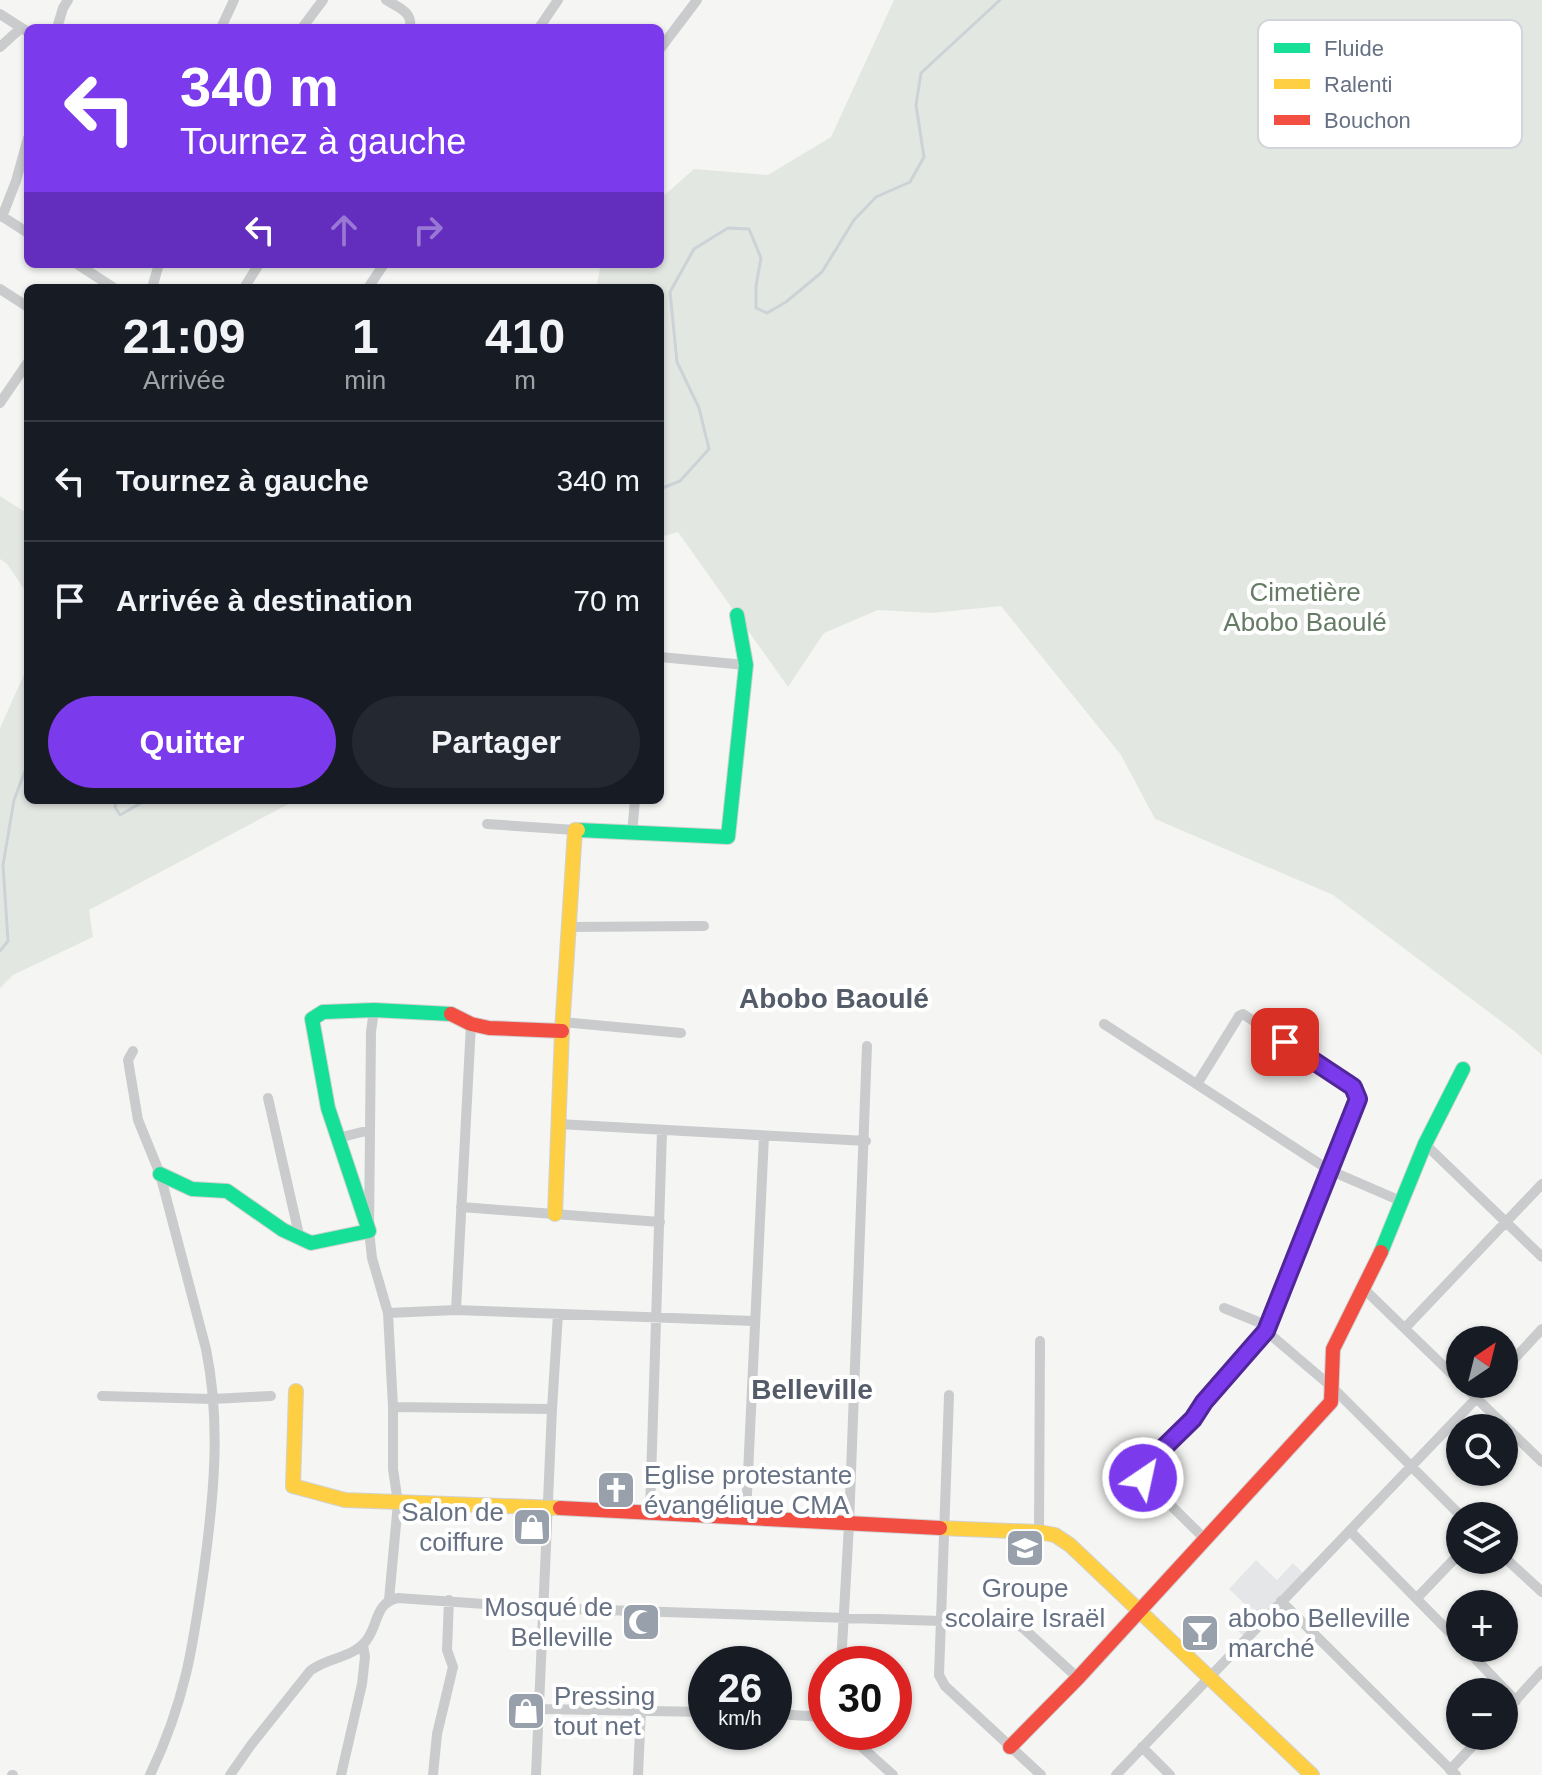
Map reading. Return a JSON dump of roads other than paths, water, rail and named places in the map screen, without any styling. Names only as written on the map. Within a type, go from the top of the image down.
[{"type":"street","points":[[58,24],[68,0]]},
{"type":"street","points":[[223,24],[234,0]]},
{"type":"street","points":[[305,24],[323,0]]},
{"type":"street","points":[[386,0],[407,13],[411,24]]},
{"type":"street","points":[[542,24],[558,0]]},
{"type":"street","points":[[664,44],[697,0]]},
{"type":"street","points":[[0,14],[24,30],[0,47]]},
{"type":"street","points":[[24,152],[1,216],[24,230]]},
{"type":"street","points":[[82,268],[100,284]]},
{"type":"street","points":[[0,289],[24,304]]},
{"type":"street","points":[[0,403],[24,368]]},
{"type":"street","points":[[487,824],[728,837],[746,665],[737,615]]},
{"type":"street","points":[[664,657],[746,665]]},
{"type":"street","points":[[632,833],[635,804]]},
{"type":"street","points":[[555,1214],[562,1026],[575,830]]},
{"type":"street","points":[[568,927],[704,926]]},
{"type":"street","points":[[369,1231],[328,1108],[312,1019],[323,1012],[374,1010],[454,1014],[471,1024],[489,1028],[562,1026],[681,1033]]},
{"type":"street","points":[[374,1010],[371,1032],[369,1231],[372,1258],[388,1313],[393,1469],[398,1503],[389,1600]]},
{"type":"street","points":[[1197,1084],[1239,1016],[1248,1017],[1346,1082],[1358,1099],[1267,1328],[1193,1419],[1143,1471],[1143,1478],[1205,1539]]},
{"type":"street","points":[[456,1310],[471,1024]]},
{"type":"street","points":[[1104,1024],[1329,1170],[1403,1202]]},
{"type":"street","points":[[842,1646],[866,1141],[867,1046]]},
{"type":"street","points":[[133,1051],[128,1060],[138,1120],[160,1174],[206,1349],[213,1399],[216,1464],[196,1635],[178,1710],[150,1775]]},
{"type":"street","points":[[1010,1747],[1140,1612],[1331,1402],[1333,1349],[1364,1289],[1425,1144],[1463,1069]]},
{"type":"street","points":[[268,1098],[300,1239]]},
{"type":"street","points":[[558,1124],[866,1141]]},
{"type":"street","points":[[338,1138],[370,1130]]},
{"type":"street","points":[[650,1511],[662,1131]]},
{"type":"street","points":[[746,1515],[764,1136]]},
{"type":"street","points":[[1425,1144],[1542,1257]]},
{"type":"street","points":[[160,1174],[192,1189],[227,1191],[300,1239],[322,1243],[369,1231]]},
{"type":"street","points":[[1405,1328],[1542,1184]]},
{"type":"street","points":[[168,1206],[183,1186]]},
{"type":"street","points":[[461,1207],[660,1222]]},
{"type":"street","points":[[1364,1289],[1446,1368]]},
{"type":"street","points":[[1224,1308],[1267,1328],[1333,1388],[1447,1502]]},
{"type":"street","points":[[388,1313],[456,1310],[754,1321]]},
{"type":"street","points":[[536,1775],[558,1314]]},
{"type":"street","points":[[1518,1355],[1542,1329]]},
{"type":"street","points":[[1039,1532],[1040,1341]]},
{"type":"street","points":[[296,1391],[293,1486],[345,1500],[746,1515],[849,1525],[1039,1532],[1063,1539],[1312,1775]]},
{"type":"street","points":[[949,1395],[939,1675],[941,1681],[1041,1775]]},
{"type":"street","points":[[102,1396],[213,1399],[271,1396]]},
{"type":"street","points":[[1116,1775],[1477,1399],[1542,1461]]},
{"type":"street","points":[[393,1407],[552,1409]]},
{"type":"street","points":[[1350,1531],[1446,1628]]},
{"type":"street","points":[[1417,1598],[1446,1568]]},
{"type":"street","points":[[1518,1570],[1542,1592]]},
{"type":"street","points":[[230,1775],[310,1671],[317,1665],[347,1655],[363,1644],[382,1606],[389,1600],[843,1618],[1008,1620],[1017,1622],[1078,1678]]},
{"type":"street","points":[[433,1775],[437,1734],[453,1667],[447,1650],[449,1600]]},
{"type":"street","points":[[1281,1601],[1453,1772],[1471,1750]]},
{"type":"street","points":[[341,1775],[362,1684],[363,1644]]},
{"type":"street","points":[[1478,1662],[1494,1678]]},
{"type":"street","points":[[1518,1699],[1542,1671]]},
{"type":"street","points":[[539,1709],[688,1711]]},
{"type":"street","points":[[638,1775],[641,1709]]},
{"type":"street","points":[[1142,1747],[1170,1775]]},
{"type":"street","points":[[865,1750],[893,1775]]},
{"type":"waterway","points":[[664,487],[680,481],[709,449],[699,408],[677,362],[670,292],[694,249],[728,228],[749,229],[761,258],[756,308],[767,313],[786,302],[822,272],[854,220],[876,197],[910,182],[924,157],[916,105],[921,73],[1000,0]]},
{"type":"waterway","points":[[0,951],[8,941],[3,865],[14,800],[24,774]]},
{"type":"waterway","points":[[115,804],[120,815],[139,804]]},
{"type":"place","name":"Eglise protestante évangélique CMA","points":[[616,1490]]},
{"type":"place","name":"Salon de coiffure","points":[[532,1527]]},
{"type":"place","name":"Groupe scolaire Israël","points":[[1025,1548]]},
{"type":"place","name":"Mosqué de Belleville","points":[[641,1622]]},
{"type":"place","name":"abobo Belleville marché","points":[[1200,1633]]},
{"type":"place","name":"Pressing tout net","points":[[526,1711]]},
{"type":"district","name":"Abobo Baoulé","points":[[834,998]]},
{"type":"district","name":"Belleville","points":[[812,1389]]},
{"type":"park label","name":"Cimetière Abobo Baoulé","points":[[1305,607]]}]
